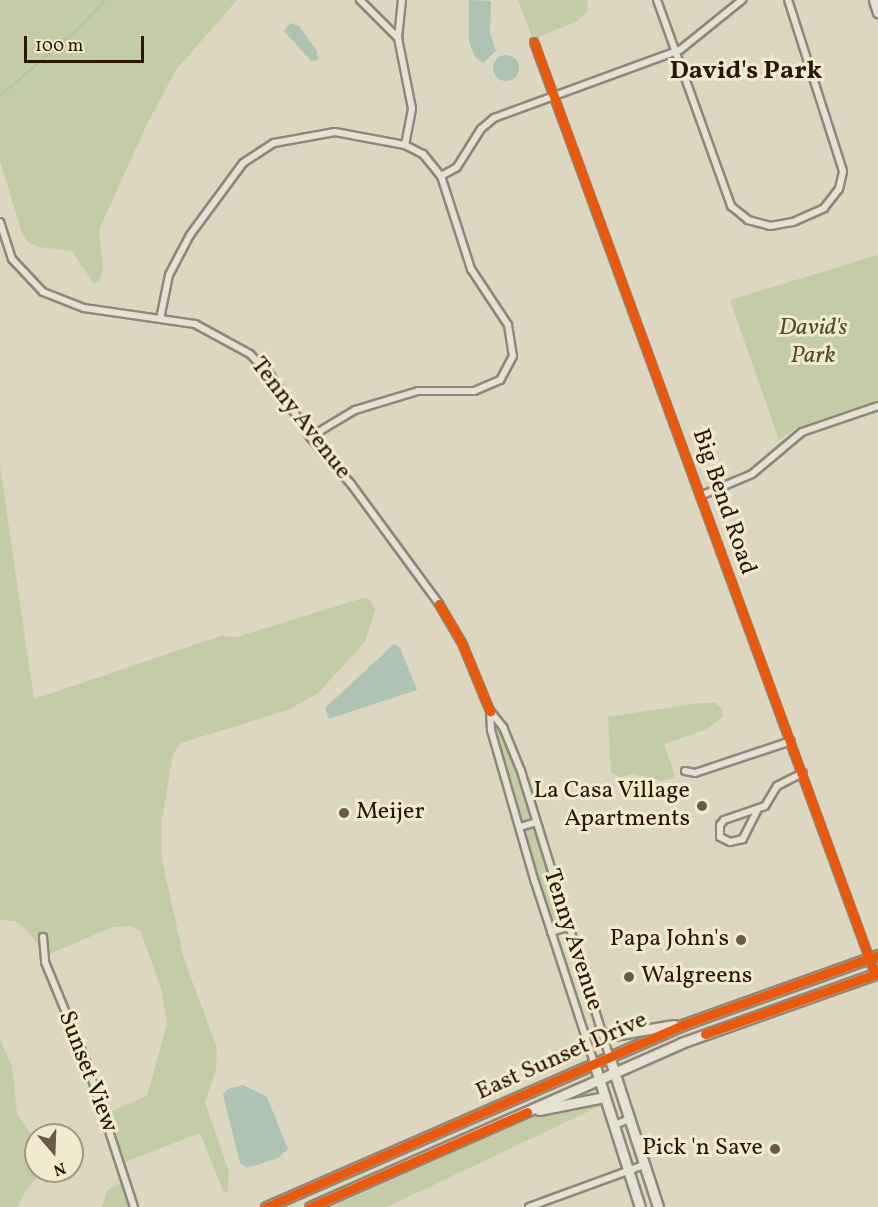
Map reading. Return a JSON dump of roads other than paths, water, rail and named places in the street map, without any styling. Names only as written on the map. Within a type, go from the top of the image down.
[{"type":"main road","points":[[874,0],[878,12]]},
{"type":"main road","name":"East Sunset Drive","points":[[266,1207],[333,1180],[685,1024],[874,956]]},
{"type":"main road","name":"East Sunset Drive","points":[[310,1207],[705,1034],[877,974]]},
{"type":"main road","points":[[602,1033],[614,1035],[685,1024]]},
{"type":"main road","name":"Tenny Avenue","points":[[609,1056],[658,1207]]},
{"type":"main road","name":"Tenny Avenue","points":[[594,1063],[640,1207]]},
{"type":"main road","points":[[527,1112],[604,1097]]},
{"type":"main road","points":[[333,1180],[340,1195]]},
{"type":"street","points":[[360,0],[398,38]]},
{"type":"street","points":[[402,0],[398,38],[412,110],[405,145]]},
{"type":"street","points":[[657,0],[721,182],[736,212],[754,223],[771,226],[819,212],[839,189],[842,159],[788,0]]},
{"type":"street","points":[[441,176],[458,167],[481,129],[494,118],[675,52],[742,0]]},
{"type":"street","name":"Big Bend Road","points":[[534,42],[699,496],[874,956],[877,974]]},
{"type":"street","points":[[160,319],[169,275],[190,235],[243,163],[274,143],[335,132],[405,145],[423,154],[441,176],[471,269],[508,325],[513,356],[500,380],[474,391],[418,391],[355,410],[310,437]]},
{"type":"street","name":"Tenny Avenue","points":[[0,222],[12,259],[43,292],[84,308],[195,324],[250,354],[271,376],[310,437],[351,484],[439,604],[462,643],[490,711],[513,748],[609,1056]]},
{"type":"street","points":[[699,496],[752,474],[802,432],[878,406]]},
{"type":"street","name":"Tenny Avenue","points":[[490,711],[492,730],[551,932],[594,1063]]},
{"type":"street","points":[[685,771],[701,772],[791,741]]},
{"type":"street","points":[[758,809],[743,839],[730,842],[720,837],[720,825],[724,820],[758,809],[768,802],[777,786],[803,773]]},
{"type":"street","points":[[520,827],[536,822]]},
{"type":"street","points":[[551,932],[567,927]]},
{"type":"street","name":"Sunset View","points":[[43,936],[45,963],[87,1064],[134,1207]]},
{"type":"street","points":[[614,1125],[630,1119]]},
{"type":"street","points":[[529,1207],[644,1165]]},
{"type":"waterway","points":[[0,96],[80,27],[105,0]]},
{"type":"place","name":"La Casa Village Apartments","points":[[702,806]]},
{"type":"place","name":"Meijer","points":[[344,813]]},
{"type":"place","name":"Papa John's","points":[[741,940]]},
{"type":"place","name":"Walgreens","points":[[629,977]]},
{"type":"place","name":"Pick 'n Save","points":[[775,1149]]},
{"type":"district","name":"David's Park","points":[[746,72]]}]
